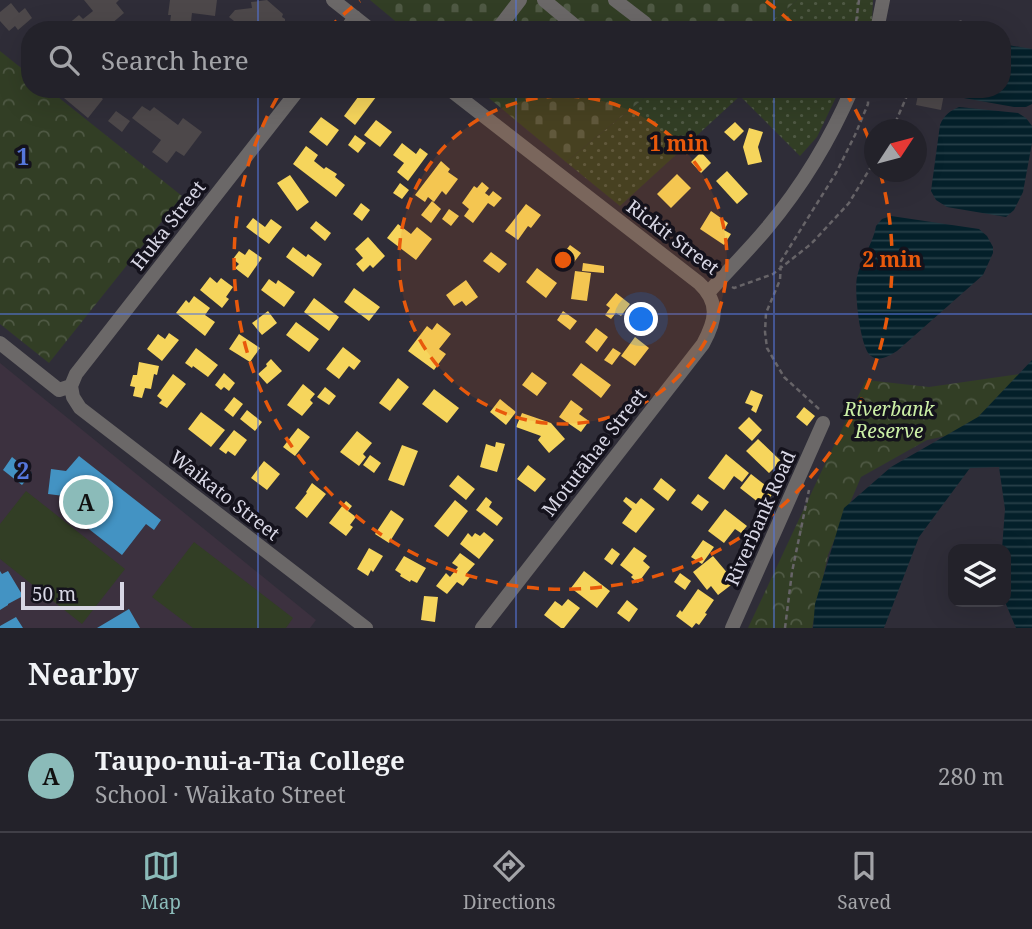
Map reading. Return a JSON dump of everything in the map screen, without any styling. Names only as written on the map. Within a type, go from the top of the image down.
[{"type":"street","points":[[333,0],[359,21]]},
{"type":"street","points":[[504,21],[520,0]]},
{"type":"street","points":[[544,0],[569,21]]},
{"type":"street","points":[[615,0],[642,21]]},
{"type":"street","points":[[879,21],[883,0]]},
{"type":"street","name":"Huka Street","points":[[71,387],[76,374],[292,98]]},
{"type":"street","name":"Rickit Street","points":[[460,98],[709,292],[766,230],[801,185],[814,166],[848,98]]},
{"type":"street","name":"Motutāhae Street","points":[[482,628],[703,344],[714,317],[709,292]]},
{"type":"street","points":[[0,343],[59,390],[71,387]]},
{"type":"street","name":"Waikato Street","points":[[71,387],[73,397],[80,408],[366,628]]},
{"type":"street","name":"Riverbank Road","points":[[732,628],[823,424]]},
{"type":"path","points":[[856,21],[859,0]]},
{"type":"path","points":[[823,424],[822,412],[784,377],[767,348],[766,313],[780,280],[781,261],[836,173],[855,135],[868,98]]},
{"type":"path","points":[[897,119],[906,98]]},
{"type":"path","points":[[720,279],[734,288],[779,270],[811,244],[849,203],[864,178]]},
{"type":"path","points":[[785,628],[792,572],[809,490]]},
{"type":"shaded area","points":[[0,363],[316,620],[310,628],[0,628]]},
{"type":"green space","points":[[370,0],[797,0],[773,21],[395,21]]},
{"type":"green space","points":[[797,0],[873,0],[872,21],[773,21]]},
{"type":"green space","points":[[0,51],[21,68],[21,98],[59,98],[182,196],[49,363],[0,324]]},
{"type":"green space","points":[[489,98],[644,98],[566,162]]},
{"type":"green space","points":[[644,98],[738,98],[620,206],[566,162]]},
{"type":"green space","points":[[742,98],[836,98],[817,137],[800,156]]},
{"type":"green space","name":"Riverbank Reserve","points":[[1020,374],[965,432],[927,440],[861,477],[828,555],[812,628],[748,628],[866,380],[929,387]]},
{"type":"green space","points":[[26,491],[125,569],[82,624],[0,559],[0,524]]},
{"type":"green space","points":[[194,542],[293,618],[286,628],[193,628],[152,597]]},
{"type":"water","points":[[1011,46],[1032,49],[1032,104],[1014,107],[964,98],[1011,98]]},
{"type":"water","points":[[959,107],[1018,113],[1032,126],[1032,143],[1023,192],[1014,210],[1006,217],[947,207],[936,200],[931,191],[940,125],[948,114]]},
{"type":"water","points":[[891,216],[979,229],[987,236],[993,253],[983,275],[897,351],[878,358],[871,356],[864,342],[856,284],[876,226],[882,219]]},
{"type":"water","points":[[1032,360],[1032,628],[1016,628],[1007,607],[1011,607],[1011,544],[1002,544],[1005,509],[999,467],[970,468],[919,537],[884,628],[813,628],[815,604],[844,508],[891,467],[978,417]]},
{"type":"building: Homes","points":[[357,98],[375,98],[355,125],[344,116]]},
{"type":"building: Homes","points":[[321,117],[339,130],[327,146],[309,132]]},
{"type":"building: Homes","points":[[376,120],[392,132],[380,147],[364,135]]},
{"type":"building: Homes","points":[[735,122],[744,131],[734,141],[724,132]]},
{"type":"building: Homes","points":[[749,128],[763,132],[758,147],[762,162],[748,165],[743,147]]},
{"type":"building: Homes","points":[[355,135],[366,143],[358,153],[348,145]]},
{"type":"building: Homes","points":[[402,143],[416,154],[420,148],[428,154],[408,181],[397,172],[404,163],[393,155]]},
{"type":"building: Homes","points":[[306,146],[318,155],[314,161],[337,174],[335,177],[345,185],[336,197],[293,164]]},
{"type":"building: Homes","points":[[701,152],[711,163],[701,173],[691,162]]},
{"type":"building: Homes","points":[[441,161],[450,169],[448,172],[458,179],[446,195],[442,191],[434,202],[428,197],[425,202],[415,195]]},
{"type":"building: Homes","points":[[727,171],[748,194],[737,204],[716,181]]},
{"type":"building: Homes","points":[[677,174],[691,188],[671,208],[657,194]]},
{"type":"building: Homes","points":[[290,175],[309,202],[297,211],[277,183]]},
{"type":"building: Homes","points":[[482,182],[489,188],[485,193],[489,196],[493,191],[502,198],[494,207],[488,203],[473,223],[464,216],[469,209],[462,203],[474,186],[477,188]]},
{"type":"building: Homes","points":[[400,183],[409,190],[402,199],[393,193]]},
{"type":"building: Homes","points":[[432,201],[441,209],[431,223],[421,215]]},
{"type":"building: Homes","points":[[361,203],[370,210],[362,221],[353,214]]},
{"type":"building: Homes","points":[[526,204],[541,215],[531,228],[528,226],[518,240],[505,231]]},
{"type":"building: Homes","points":[[449,209],[459,216],[451,226],[442,219]]},
{"type":"building: Homes","points":[[711,211],[728,223],[724,230],[731,234],[724,245],[700,229]]},
{"type":"building: Homes","points":[[253,218],[265,227],[271,219],[282,227],[269,244],[246,227]]},
{"type":"building: Homes","points":[[316,221],[331,233],[325,241],[310,228]]},
{"type":"building: Homes","points":[[398,224],[411,234],[417,227],[432,239],[416,260],[387,238]]},
{"type":"building: Homes","points":[[368,237],[385,256],[373,268],[370,265],[363,272],[356,264],[363,258],[355,249]]},
{"type":"building: Homes","points":[[570,245],[581,253],[568,270],[557,262]]},
{"type":"building: Homes","points":[[293,247],[322,264],[313,277],[286,257]]},
{"type":"building: Homes","points":[[249,249],[262,258],[248,278],[235,268],[239,264],[233,259],[239,251],[245,255]]},
{"type":"building: Homes","points":[[491,252],[507,264],[499,273],[483,261]]},
{"type":"building: Homes","points":[[583,263],[604,266],[604,273],[582,271]]},
{"type":"building: Homes","points":[[537,268],[557,283],[546,298],[526,282]]},
{"type":"building: Homes","points":[[575,271],[591,273],[587,301],[571,299]]},
{"type":"building: Homes","points":[[210,277],[217,283],[221,278],[233,287],[222,308],[200,290]]},
{"type":"building: Homes","points":[[269,279],[276,284],[278,280],[295,292],[284,307],[261,290]]},
{"type":"building: Homes","points":[[466,280],[478,297],[466,306],[462,301],[454,306],[446,295]]},
{"type":"building: Homes","points":[[354,288],[380,307],[369,321],[344,302]]},
{"type":"building: Homes","points":[[616,293],[630,304],[621,316],[616,313],[611,319],[605,315],[610,308],[606,305]]},
{"type":"building: Homes","points":[[194,296],[210,308],[205,315],[215,322],[205,336],[176,313],[186,300],[189,303]]},
{"type":"building: Homes","points":[[314,298],[339,317],[329,331],[304,312]]},
{"type":"building: Homes","points":[[268,311],[277,323],[262,335],[252,323]]},
{"type":"building: Homes","points":[[563,311],[577,321],[570,330],[557,320]]},
{"type":"building: Homes","points":[[296,322],[319,339],[309,352],[286,335]]},
{"type":"building: Homes","points":[[437,323],[451,334],[439,349],[446,354],[434,370],[408,351],[427,326],[432,330]]},
{"type":"building: Homes","points":[[596,328],[608,337],[597,352],[585,342]]},
{"type":"building: Homes","points":[[169,333],[179,340],[162,361],[147,349],[158,334],[165,339]]},
{"type":"building: Homes","points":[[239,334],[260,348],[250,362],[229,349]]},
{"type":"building: Homes","points":[[635,337],[649,348],[635,366],[621,356]]},
{"type":"building: Homes","points":[[343,347],[361,361],[354,370],[349,366],[339,379],[326,369]]},
{"type":"building: Homes","points":[[196,348],[218,365],[208,377],[185,363]]},
{"type":"building: Homes","points":[[613,348],[621,353],[612,365],[604,360]]},
{"type":"building: Homes","points":[[271,359],[282,371],[267,384],[258,374]]},
{"type":"building: Homes","points":[[139,362],[159,366],[151,389],[145,388],[142,398],[133,396],[135,387],[130,386],[133,375],[137,375]]},
{"type":"building: Homes","points":[[581,363],[611,385],[601,398],[572,375]]},
{"type":"building: Homes","points":[[532,372],[547,383],[537,396],[522,385]]},
{"type":"building: Homes","points":[[224,373],[235,383],[229,391],[224,387],[221,390],[215,385]]},
{"type":"building: Homes","points":[[173,374],[186,384],[167,408],[159,403],[162,400],[157,396]]},
{"type":"building: Homes","points":[[398,378],[409,387],[390,411],[379,403]]},
{"type":"building: Homes","points":[[303,384],[315,394],[310,400],[313,403],[302,416],[287,405]]},
{"type":"building: Homes","points":[[325,387],[336,396],[329,405],[317,397]]},
{"type":"building: Homes","points":[[434,389],[459,408],[447,423],[422,404]]},
{"type":"building: Homes","points":[[751,390],[763,395],[756,413],[751,410],[753,406],[745,403]]},
{"type":"building: Homes","points":[[234,397],[243,404],[233,417],[224,410]]},
{"type":"building: Homes","points":[[500,399],[516,412],[506,425],[490,412]]},
{"type":"building: Homes","points":[[571,400],[583,409],[579,414],[589,421],[581,432],[559,417]]},
{"type":"building: Homes","points":[[804,407],[815,416],[807,426],[796,417]]},
{"type":"building: Homes","points":[[247,410],[262,422],[255,431],[240,419]]},
{"type":"building: Homes","points":[[201,412],[225,430],[211,447],[188,429]]},
{"type":"building: Homes","points":[[522,413],[551,423],[565,439],[549,453],[538,440],[541,436],[516,427]]},
{"type":"building: Homes","points":[[749,417],[762,430],[752,441],[738,428]]},
{"type":"building: Homes","points":[[298,428],[310,437],[295,456],[283,447]]},
{"type":"building: Homes","points":[[234,430],[247,440],[235,456],[219,449]]},
{"type":"building: Homes","points":[[357,431],[372,443],[363,454],[366,457],[359,466],[340,452]]},
{"type":"building: Homes","points":[[758,439],[781,461],[769,473],[746,451]]},
{"type":"building: Homes","points":[[496,442],[505,444],[497,472],[480,467],[486,444],[495,447]]},
{"type":"building: Homes","points":[[402,445],[418,451],[404,486],[388,480]]},
{"type":"building: Homes","points":[[726,454],[749,473],[742,482],[734,476],[724,490],[708,478]]},
{"type":"building: Homes","points":[[370,455],[381,463],[374,473],[363,465]]},
{"type":"building: Homes","points":[[264,461],[280,474],[267,490],[251,478]]},
{"type":"building: Homes","points":[[528,465],[546,479],[535,492],[517,479]]},
{"type":"building: Homes","points":[[751,474],[774,492],[763,506],[740,488]]},
{"type":"building: Homes","points":[[458,475],[475,489],[466,500],[449,486]]},
{"type":"building: Homes","points":[[661,478],[676,490],[668,501],[653,489]]},
{"type":"building: Homes","points":[[312,483],[326,494],[307,518],[295,508]]},
{"type":"building: Homes","points":[[698,494],[709,502],[702,511],[691,503]]},
{"type":"building: Homes","points":[[486,497],[492,502],[489,507],[503,518],[497,526],[476,510]]},
{"type":"building: Homes","points":[[626,497],[636,504],[641,498],[655,509],[636,533],[622,523],[632,509],[623,501]]},
{"type":"building: Homes","points":[[455,500],[468,511],[448,537],[434,526]]},
{"type":"building: Homes","points":[[346,501],[352,506],[348,511],[356,517],[346,536],[329,523]]},
{"type":"building: Homes","points":[[725,509],[747,526],[741,533],[735,529],[724,543],[708,531]]},
{"type":"building: Homes","points":[[391,510],[404,519],[389,543],[375,534]]},
{"type":"building: Homes","points":[[484,532],[494,540],[479,559],[460,544],[468,533],[472,537],[475,533],[480,536]]},
{"type":"building: Homes","points":[[703,540],[714,547],[702,564],[691,557]]},
{"type":"building: Homes","points":[[634,547],[647,556],[643,561],[650,567],[638,583],[631,577],[633,575],[620,565]]},
{"type":"building: Homes","points":[[369,548],[383,556],[368,576],[357,569]]},
{"type":"building: Homes","points":[[612,548],[620,554],[612,565],[604,559]]},
{"type":"building: Homes","points":[[460,553],[475,564],[466,574],[470,577],[463,586],[457,582],[447,594],[436,586],[446,573],[450,577],[458,567],[452,563]]},
{"type":"building: Homes","points":[[404,556],[426,568],[417,583],[411,580],[410,582],[395,570]]},
{"type":"building: Homes","points":[[713,556],[735,582],[718,595],[711,586],[707,590],[693,572]]},
{"type":"building: Homes","points":[[584,571],[610,591],[597,608],[571,588]]},
{"type":"building: Homes","points":[[680,573],[691,581],[685,590],[674,582]]},
{"type":"building: Homes","points":[[698,589],[714,600],[699,625],[696,623],[692,628],[676,616],[680,610],[682,612]]},
{"type":"building: Homes","points":[[424,596],[438,597],[435,622],[421,620]]},
{"type":"building: Homes","points":[[568,599],[580,608],[564,628],[561,628],[544,615],[555,601],[562,606]]},
{"type":"building: Homes","points":[[627,600],[638,609],[629,622],[617,613]]},
{"type":"building: Schools","points":[[79,456],[161,520],[154,530],[146,524],[122,555],[62,508],[64,496],[48,494],[51,469],[66,471]]},
{"type":"building: Schools","points":[[12,457],[32,473],[22,485],[3,470]]},
{"type":"building: Schools","points":[[0,571],[2,574],[8,571],[23,596],[0,610]]},
{"type":"building: Schools","points":[[129,609],[140,628],[97,628]]},
{"type":"building: Schools","points":[[16,617],[23,628],[0,628],[0,626]]},
{"type":"building: Other","points":[[84,0],[119,0],[116,3],[124,13],[115,21],[72,21],[79,15],[83,19],[93,11]]},
{"type":"building: Other","points":[[170,0],[217,0],[215,16],[192,13],[191,21],[170,21],[171,15],[168,15]]},
{"type":"building: Other","points":[[267,0],[283,14],[285,21],[234,21],[229,17],[235,10],[252,8],[251,2]]},
{"type":"building: Other","points":[[11,3],[19,13],[25,8],[32,18],[21,21],[18,30],[15,26],[9,31],[0,21],[0,12]]},
{"type":"building: Other","points":[[64,98],[103,99],[88,118]]},
{"type":"building: Other","points":[[917,98],[943,98],[941,110],[916,105]]},
{"type":"building: Other","points":[[142,106],[150,111],[154,107],[178,125],[183,118],[202,132],[184,156],[176,151],[167,163],[152,152],[161,140],[132,118]]},
{"type":"building: Other","points":[[116,111],[130,121],[122,132],[108,121]]},
{"type":"place","name":"Taupo-nui-a-Tia College","points":[[86,502]]}]
